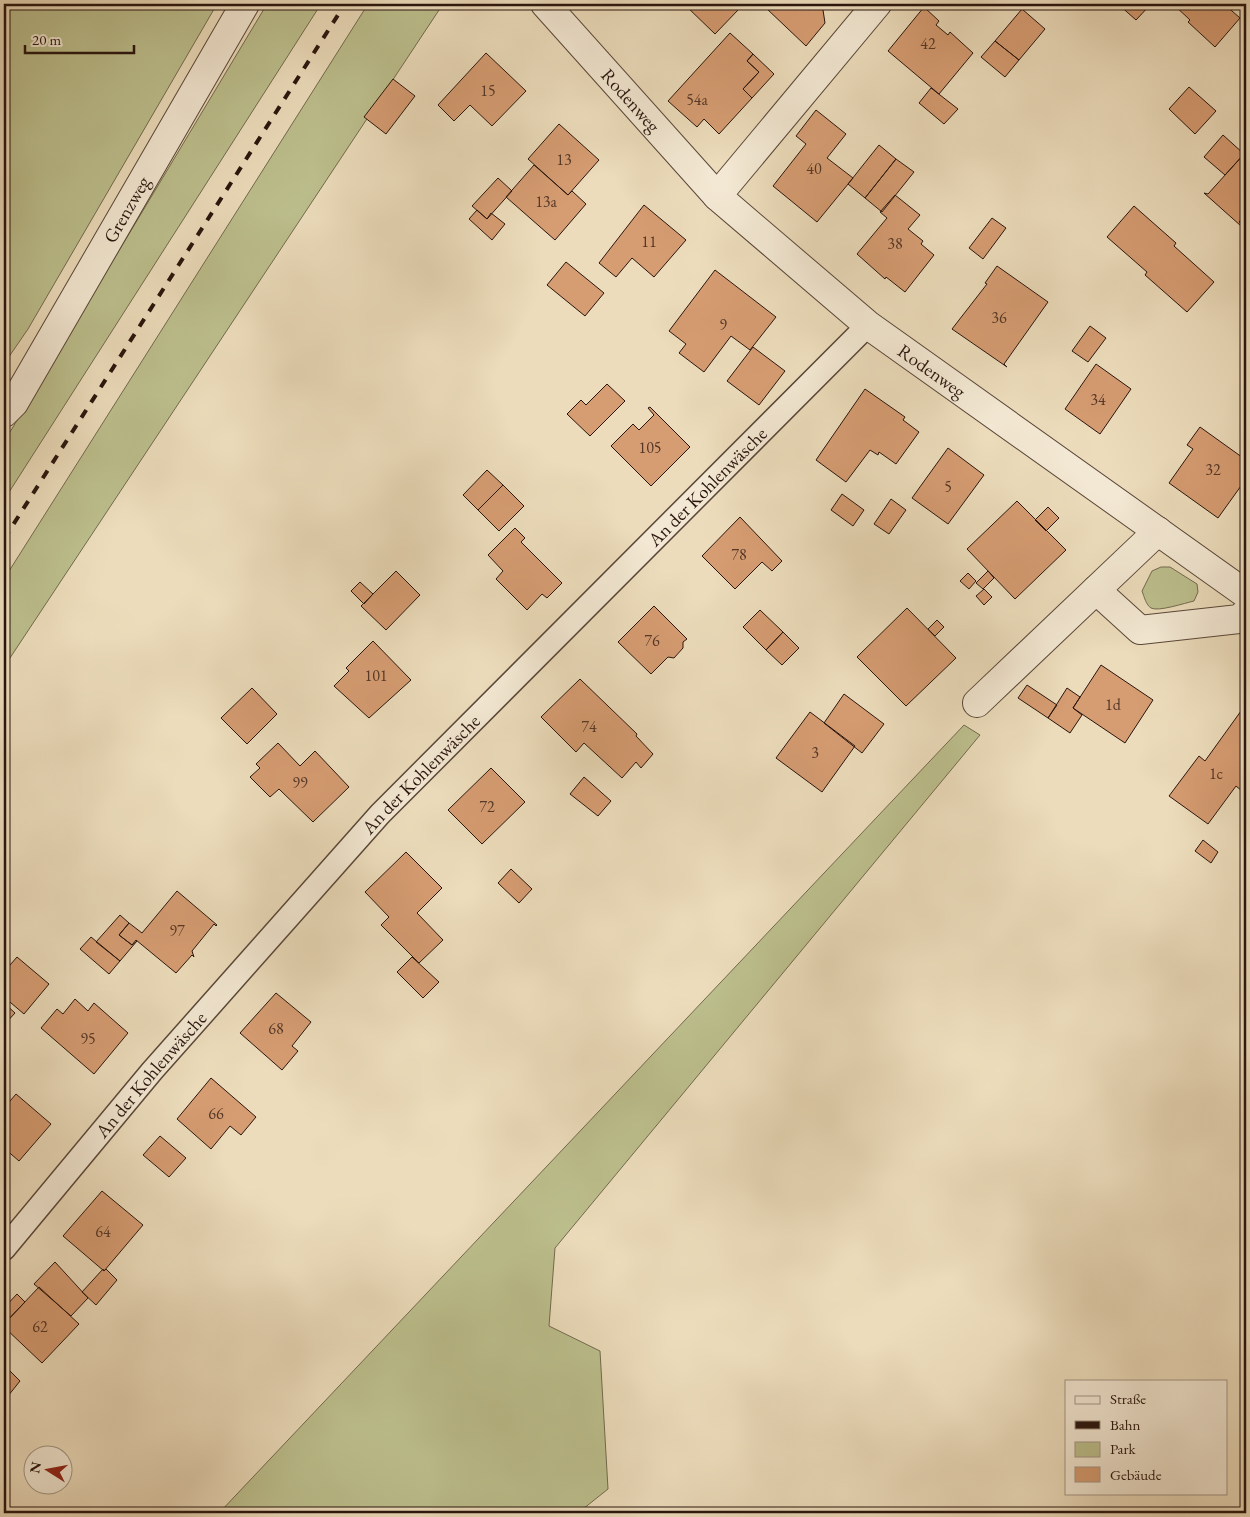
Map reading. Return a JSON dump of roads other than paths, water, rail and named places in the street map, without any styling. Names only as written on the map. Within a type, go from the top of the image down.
[{"type":"street","name":"Grenzweg","points":[[4,414],[14,403],[245,4]]},
{"type":"street","name":"Rodenweg","points":[[545,4],[717,196],[868,325],[1246,594]]},
{"type":"street","points":[[717,196],[877,4]]},
{"type":"street","points":[[977,703],[1158,531]]},
{"type":"street","points":[[1096,590],[1140,630],[1239,619],[1246,613]]},
{"type":"lane","name":"An der Kohlenwäsche","points":[[4,1249],[152,1071],[380,814],[868,325]]},
{"type":"railway","points":[[4,539],[345,4]]}]
